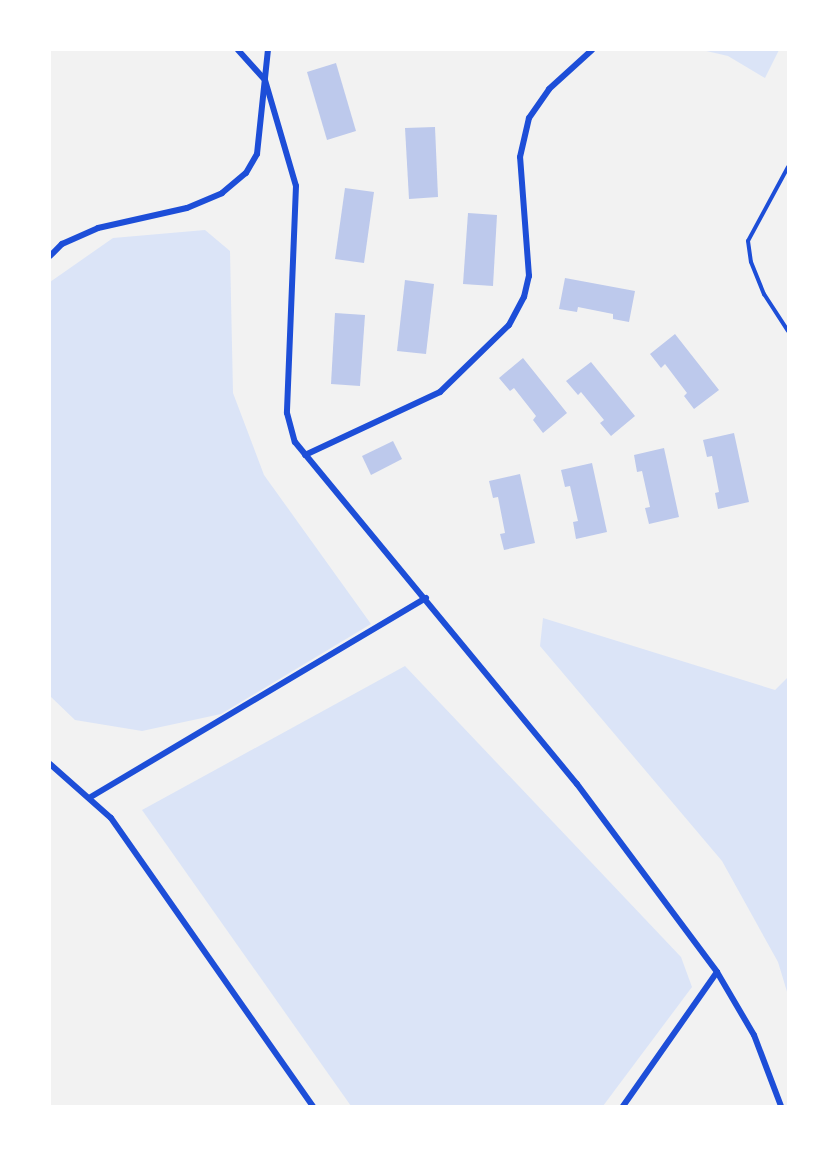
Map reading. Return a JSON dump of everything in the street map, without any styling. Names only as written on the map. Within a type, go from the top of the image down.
[{"type":"street","points":[[238,50],[265,80],[296,186],[287,413],[295,442],[426,598],[577,784],[717,972],[753,1035],[781,1107]]},
{"type":"street","points":[[50,256],[62,244],[98,228],[187,208],[222,193],[239,179],[257,154],[268,50]]},
{"type":"street","points":[[305,455],[440,392],[508,325],[524,297],[529,276],[520,157],[529,118],[549,89],[592,50]]},
{"type":"street","points":[[89,798],[426,598]]},
{"type":"street","points":[[50,764],[111,818],[313,1107]]},
{"type":"street","points":[[623,1107],[717,972]]},
{"type":"lane","points":[[789,167],[748,241],[751,262],[764,294],[789,331]]},
{"type":"shaded area","points":[[702,50],[779,50],[765,78],[728,56]]},
{"type":"shaded area","points":[[205,230],[230,251],[233,393],[264,475],[371,624],[221,714],[142,731],[75,720],[50,696],[50,282],[113,238]]},
{"type":"shaded area","points":[[543,618],[775,690],[788,677],[788,995],[778,962],[722,861],[540,646]]},
{"type":"shaded area","points":[[405,666],[681,957],[692,987],[603,1106],[351,1106],[142,810]]},
{"type":"building","points":[[336,63],[356,131],[327,140],[307,72]]},
{"type":"building","points":[[435,127],[438,197],[409,199],[405,128]]},
{"type":"building","points":[[345,188],[374,192],[364,263],[335,259]]},
{"type":"building","points":[[468,213],[497,215],[493,286],[463,284]]},
{"type":"building","points":[[565,278],[635,291],[629,322],[613,319],[613,314],[578,307],[577,312],[559,309]]},
{"type":"building","points":[[405,280],[434,284],[426,354],[397,351]]},
{"type":"building","points":[[335,313],[365,315],[360,386],[331,384]]},
{"type":"building","points":[[675,334],[719,390],[694,409],[684,396],[687,393],[665,364],[661,368],[650,354]]},
{"type":"building","points":[[523,358],[567,413],[543,433],[533,420],[536,416],[514,388],[510,391],[499,378]]},
{"type":"building","points":[[591,362],[635,416],[611,436],[600,423],[604,420],[581,392],[578,395],[566,381]]},
{"type":"building","points":[[734,433],[749,502],[718,509],[715,493],[719,492],[712,456],[707,457],[703,440]]},
{"type":"building","points":[[393,441],[402,459],[371,475],[362,456]]},
{"type":"building","points":[[664,448],[679,517],[649,524],[645,508],[650,507],[642,471],[637,472],[634,455]]},
{"type":"building","points":[[592,463],[607,532],[576,539],[573,522],[578,521],[570,486],[565,487],[561,470]]},
{"type":"building","points":[[520,474],[535,543],[504,550],[500,534],[505,533],[498,497],[493,498],[489,481]]}]
